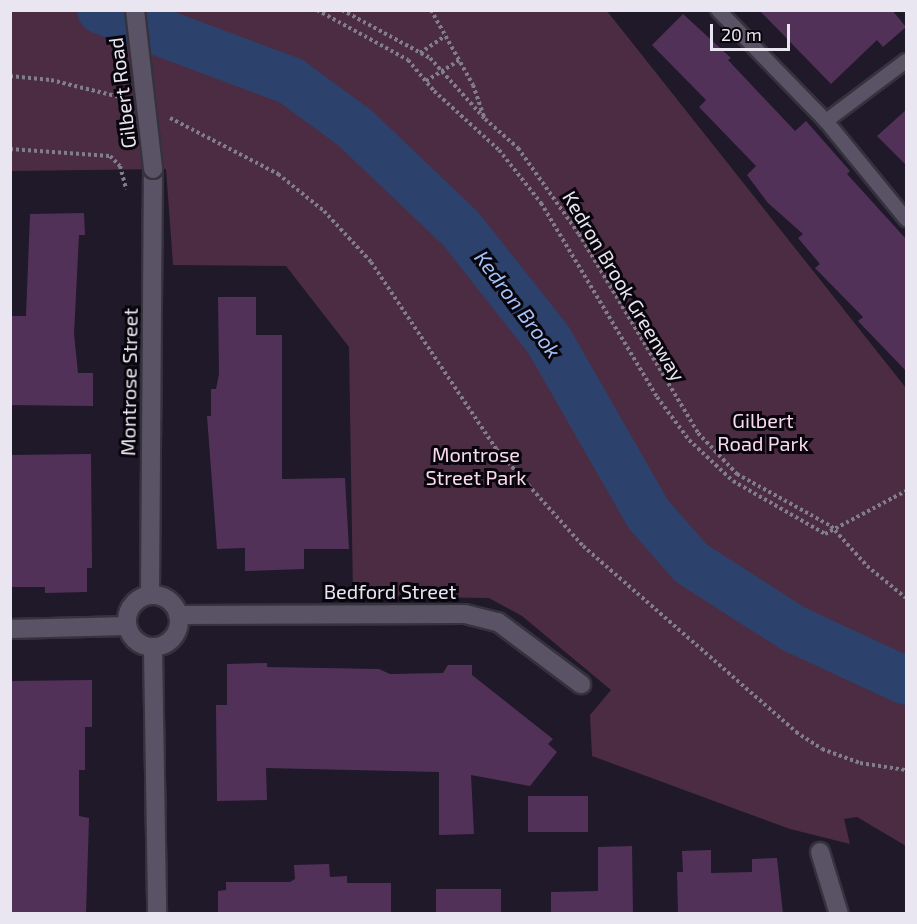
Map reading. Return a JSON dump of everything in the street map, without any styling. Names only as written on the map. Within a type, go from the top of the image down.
[{"type":"street","name":"Gilbert Road","points":[[135,10],[153,170]]},
{"type":"street","name":"Montrose Street","points":[[150,596],[153,170]]},
{"type":"street","points":[[150,596],[164,598],[178,615],[173,637],[153,648],[139,644],[127,626],[134,603],[150,596]]},
{"type":"street","name":"Bedford Street","points":[[178,615],[465,614],[498,622],[581,684]]},
{"type":"street","points":[[10,629],[127,626]]},
{"type":"street","points":[[153,648],[157,914]]},
{"type":"street","points":[[820,852],[839,914]]},
{"type":"lane","points":[[718,10],[826,121],[906,219]]},
{"type":"lane","points":[[826,121],[906,61]]},
{"type":"path","points":[[317,10],[408,60],[426,81],[499,150],[541,203],[657,397],[689,440],[733,481],[825,534],[831,526],[906,491]]},
{"type":"path","name":"Kedron Brook Greenway","points":[[342,10],[420,53],[442,71],[485,119],[518,148],[579,234],[698,433],[737,474],[831,526],[867,566],[906,598]]},
{"type":"path","points":[[432,10],[459,60],[485,119]]},
{"type":"path","points":[[420,53],[445,36]]},
{"type":"path","points":[[426,81],[459,60]]},
{"type":"path","points":[[10,76],[51,80],[128,100]]},
{"type":"path","points":[[159,113],[278,174],[324,211],[371,262],[496,449],[583,546],[796,732],[822,749],[860,763],[906,770]]},
{"type":"path","points":[[10,149],[110,156],[120,166],[126,189]]},
{"type":"green space","points":[[11,11],[607,11],[906,388],[906,846],[857,817],[844,819],[850,844],[790,829],[592,756],[590,715],[611,690],[522,616],[489,598],[353,596],[349,347],[286,266],[173,265],[166,169],[11,171]]},
{"type":"building","points":[[759,10],[892,10],[906,27],[883,47],[877,40],[831,84]]},
{"type":"building","points":[[683,14],[731,58],[728,60],[795,131],[806,121],[850,171],[847,174],[906,239],[906,371],[858,321],[863,317],[815,268],[820,264],[798,238],[803,234],[768,203],[747,175],[756,166],[699,107],[706,100],[652,45]]},
{"type":"building","points":[[906,110],[906,165],[877,136]]},
{"type":"building","points":[[84,213],[85,235],[79,235],[74,334],[78,373],[93,373],[93,406],[10,405],[10,316],[26,316],[30,214]]},
{"type":"building","points":[[218,297],[256,297],[256,335],[282,335],[282,479],[345,478],[349,549],[304,549],[304,569],[245,571],[245,548],[217,549],[207,416],[211,416],[211,389],[216,389],[219,374]]},
{"type":"building","points":[[91,454],[92,568],[87,568],[87,592],[45,593],[45,587],[10,587],[10,455]]},
{"type":"building","points":[[267,663],[267,667],[379,669],[390,674],[443,673],[448,665],[472,665],[472,675],[553,739],[548,744],[557,752],[530,786],[471,775],[474,834],[439,835],[439,772],[266,768],[267,800],[217,801],[216,705],[227,705],[227,664]]},
{"type":"building","points":[[92,680],[92,727],[85,727],[85,770],[79,770],[79,816],[89,818],[86,914],[12,914],[10,681]]},
{"type":"building","points":[[528,796],[588,796],[588,832],[528,832]]},
{"type":"building","points":[[632,846],[633,914],[551,914],[551,892],[598,891],[598,847]]},
{"type":"building","points":[[711,850],[711,873],[752,872],[752,859],[777,858],[783,914],[678,914],[677,872],[683,872],[682,851]]},
{"type":"building","points":[[329,864],[330,877],[347,876],[347,883],[391,883],[391,914],[218,914],[218,891],[226,890],[226,882],[290,882],[295,879],[294,865]]},
{"type":"building","points":[[436,889],[501,889],[501,914],[436,914]]},
{"type":"waterway","name":"Kedron Brook","points":[[101,10],[291,81],[355,128],[461,229],[548,339],[649,515],[691,563],[794,629],[906,681]]},
{"type":"park label","name":"Gilbert Road Park","points":[[763,432]]},
{"type":"park label","name":"Montrose Street Park","points":[[476,466]]}]
